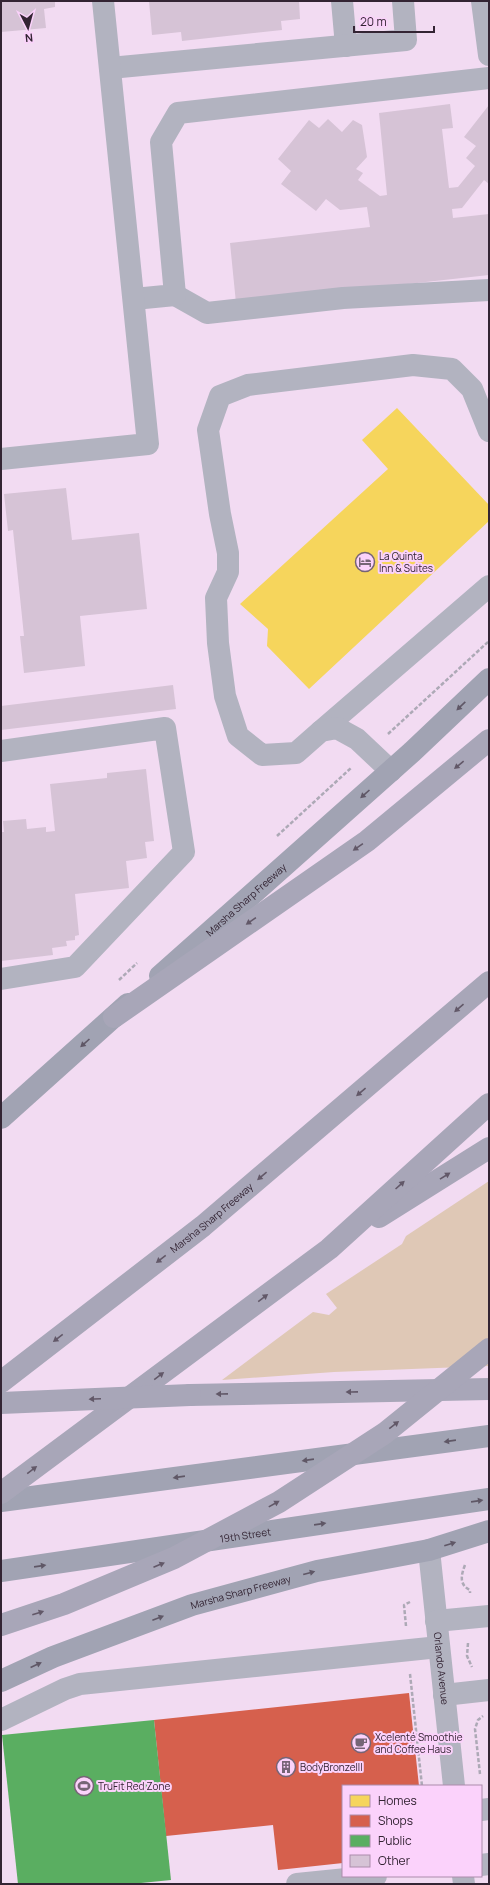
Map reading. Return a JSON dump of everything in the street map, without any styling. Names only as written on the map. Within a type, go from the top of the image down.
[{"type":"highway","points":[[114,1017],[367,841],[489,740]]},
{"type":"highway","name":"Marsha Sharp Freeway","points":[[1,1382],[203,1226],[489,982]]},
{"type":"highway","points":[[329,1249],[489,1104]]},
{"type":"highway","points":[[1,1493],[329,1249],[489,1148]]},
{"type":"highway","points":[[1,1625],[64,1604],[174,1558],[279,1502],[385,1433],[489,1349]]},
{"type":"highway","points":[[1,1404],[190,1395],[489,1389]]},
{"type":"main road","name":"Marsha Sharp Freeway","points":[[1,1118],[391,771],[489,679]]},
{"type":"main road","points":[[1,1501],[489,1436]]},
{"type":"main road","name":"19th Street","points":[[1,1571],[489,1499]]},
{"type":"main road","name":"Marsha Sharp Freeway","points":[[1,1681],[53,1657],[192,1605],[317,1570],[429,1550],[489,1531]]},
{"type":"street","points":[[1,459],[148,444],[103,1]]},
{"type":"street","points":[[342,1],[346,46]]},
{"type":"street","points":[[110,68],[406,40],[404,1]]},
{"type":"street","points":[[482,1],[489,55]]},
{"type":"street","points":[[175,295],[161,142],[178,113],[489,78]]},
{"type":"street","points":[[134,299],[175,295],[207,313],[343,298],[489,290]]},
{"type":"street","points":[[489,432],[472,389],[452,369],[413,365],[248,385],[220,396],[208,430],[220,514],[228,553],[228,572],[216,598],[218,643],[225,696],[238,736],[262,755],[296,753],[489,586]]},
{"type":"street","points":[[1,751],[164,728],[184,852],[75,967],[1,979]]},
{"type":"street","points":[[321,730],[337,728],[357,739],[391,771]]},
{"type":"street","name":"Orlando Avenue","points":[[429,1550],[454,1785]]},
{"type":"street","points":[[436,1621],[489,1616]]},
{"type":"street","points":[[1,1720],[65,1689],[80,1684],[439,1646]]},
{"type":"street","points":[[444,1695],[489,1690]]},
{"type":"street","points":[[297,1884],[366,1877]]},
{"type":"path","points":[[384,738],[489,641]]},
{"type":"shaded area","points":[[489,1181],[489,1366],[334,1372],[222,1380],[313,1312],[329,1315],[337,1308],[326,1294],[402,1244],[406,1236]]},
{"type":"building: Homes","name":"La Quinta Inn & Suites","points":[[397,408],[489,505],[489,521],[309,689],[267,646],[268,629],[240,604],[388,469],[362,440]]},
{"type":"building: Shops","points":[[409,1693],[419,1785],[342,1785],[342,1863],[278,1870],[273,1825],[166,1836],[154,1720]]},
{"type":"building: Public","name":"TruFit Red Zone","points":[[154,1720],[171,1880],[131,1884],[18,1884],[2,1735]]},
{"type":"building: Other","points":[[1,1],[55,1],[55,7],[44,9],[46,28],[1,32]]},
{"type":"building: Other","points":[[149,1],[299,1],[300,19],[281,21],[282,30],[182,41],[181,32],[152,35]]},
{"type":"building: Other","points":[[450,104],[453,128],[442,129],[449,188],[458,187],[475,166],[466,158],[476,146],[464,137],[489,105],[489,184],[484,180],[462,208],[452,209],[453,218],[489,214],[489,275],[236,303],[230,243],[370,227],[367,207],[340,210],[326,199],[316,211],[281,184],[291,171],[278,159],[309,120],[319,128],[328,119],[342,132],[353,120],[362,125],[367,157],[356,169],[363,173],[358,180],[380,196],[387,195],[379,113]]},
{"type":"building: Other","points":[[66,488],[72,540],[139,533],[147,609],[80,616],[85,666],[24,673],[20,636],[24,636],[13,530],[8,531],[4,494]]},
{"type":"building: Other","points":[[173,685],[176,709],[1,730],[1,706]]},
{"type":"building: Other","points":[[146,769],[154,841],[145,842],[147,858],[126,861],[129,888],[75,894],[79,935],[75,936],[75,940],[66,941],[67,946],[52,948],[53,955],[1,961],[1,832],[4,832],[3,821],[26,819],[27,829],[46,827],[46,832],[55,831],[50,784],[107,778],[107,773]]},
{"type":"place","name":"La Quinta Inn & Suites","points":[[365,562]]},
{"type":"place","name":"Xcelenté Smoothie and Coffee Haus","points":[[361,1743]]},
{"type":"place","name":"BodyBronzeIII","points":[[286,1767]]},
{"type":"place","name":"TruFit Red Zone","points":[[84,1786]]}]
